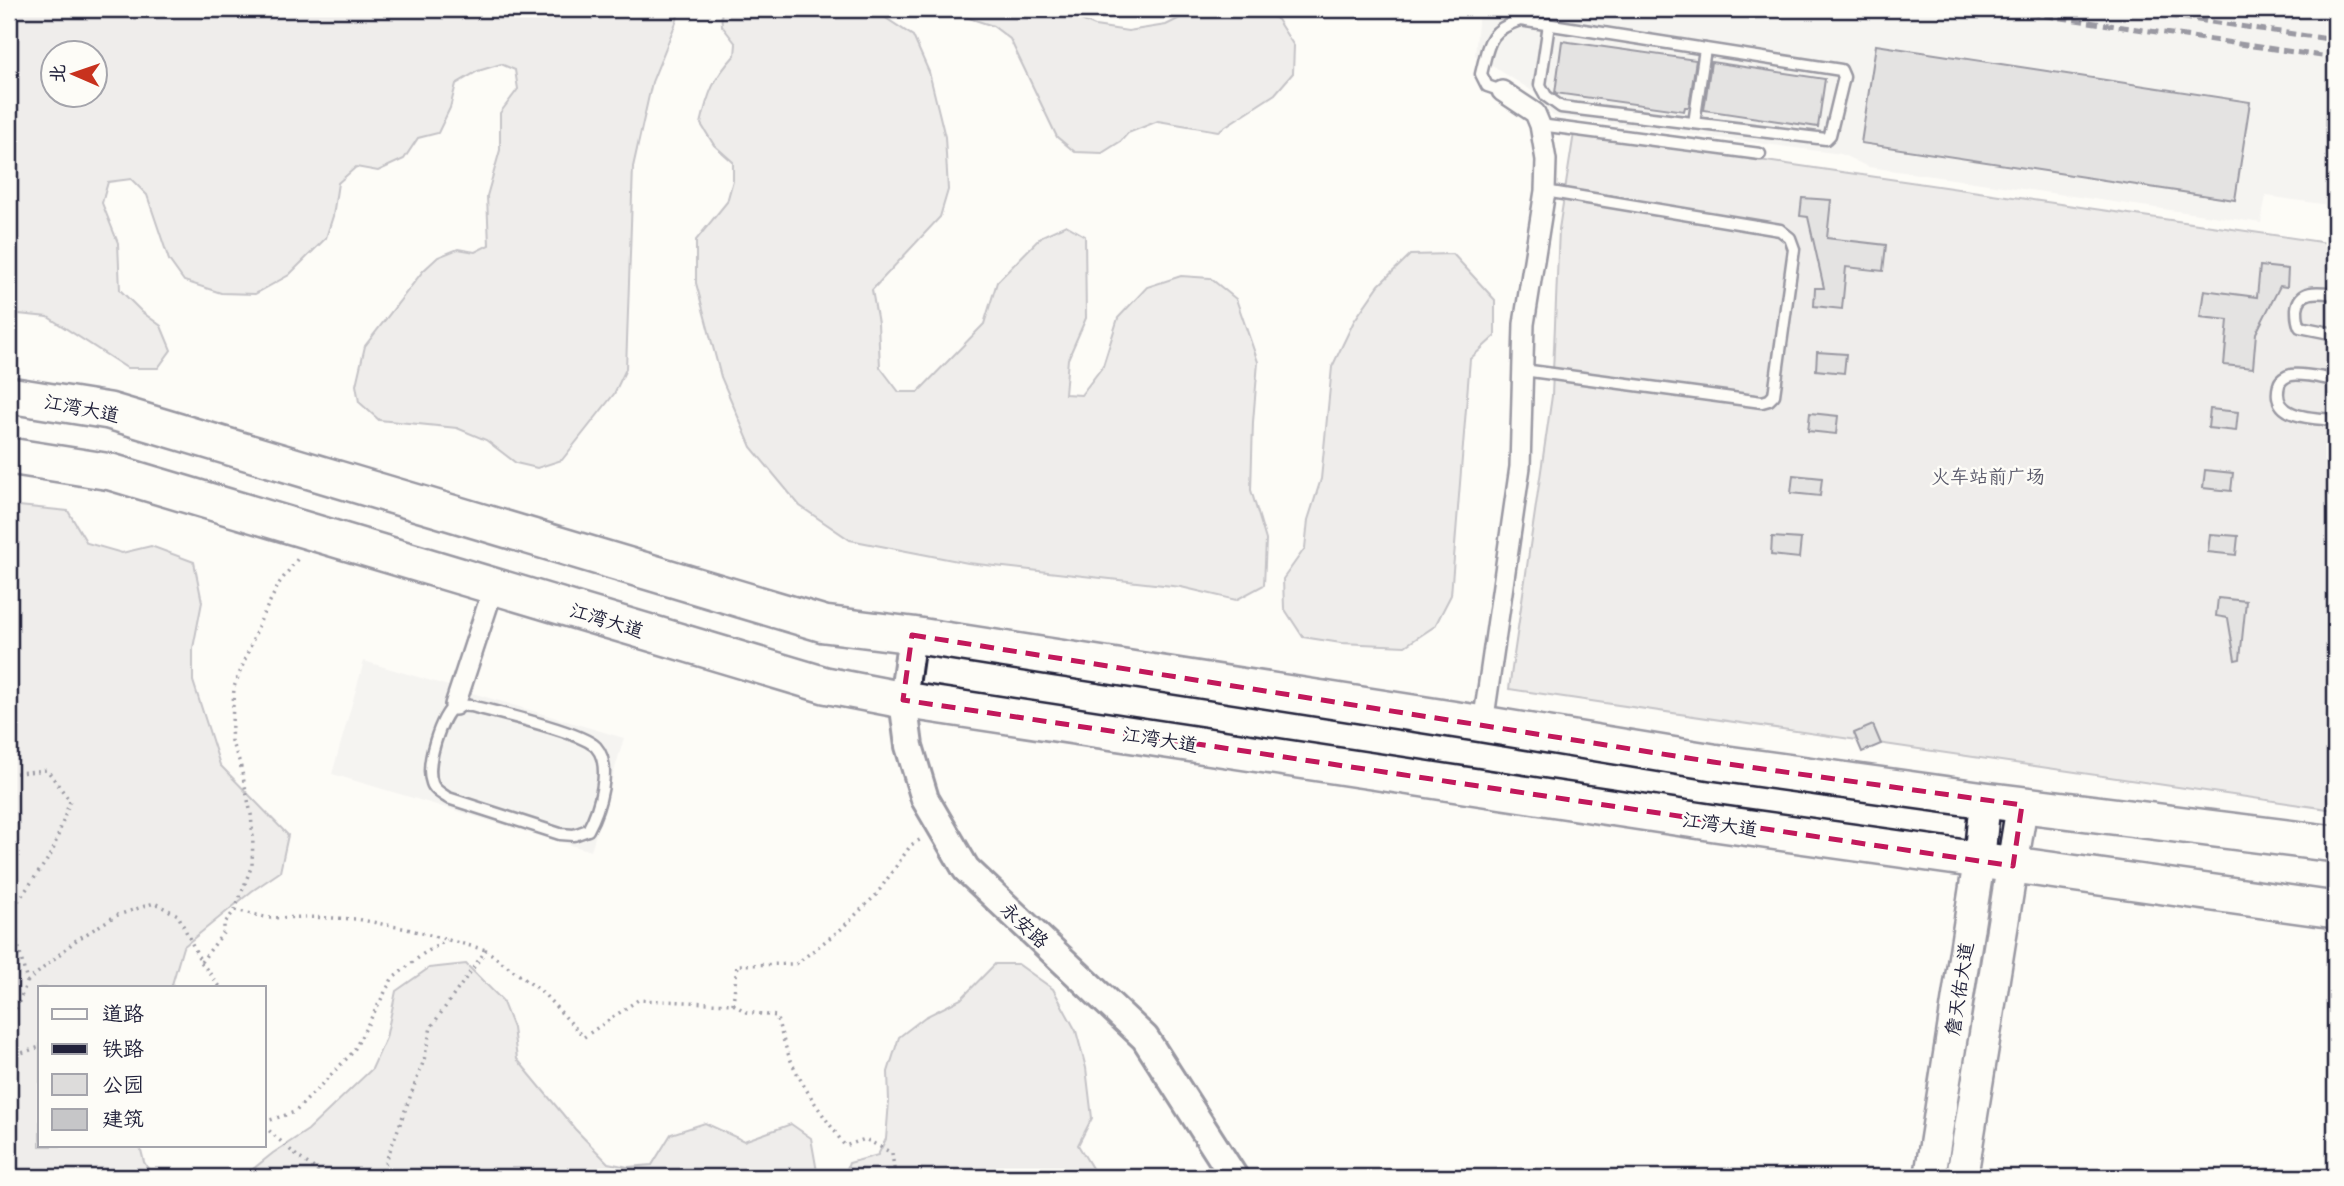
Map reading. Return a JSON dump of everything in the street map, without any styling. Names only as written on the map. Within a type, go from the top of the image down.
[{"type":"highway","name":"江湾大道","points":[[9,395],[110,411],[824,624],[912,635],[1713,762],[2022,805],[2335,844]]},
{"type":"highway","name":"江湾大道","points":[[9,456],[111,472],[825,685],[903,701],[2013,866],[2335,910]]},
{"type":"main road","name":"詹天佑大道","points":[[1930,1177],[1979,861],[1985,800]]},
{"type":"main road","name":"詹天佑大道","points":[[1962,1177],[2022,805]]},
{"type":"street","points":[[1483,724],[1520,467],[1524,324],[1545,191],[1546,160],[1540,125],[1535,113],[1502,91]]},
{"type":"street","points":[[455,705],[495,586]]},
{"type":"street","name":"永安路","points":[[912,635],[903,701],[909,746],[925,799],[965,870],[1145,1038],[1234,1177]]},
{"type":"lane","points":[[1502,91],[1488,86],[1481,74],[1488,44],[1500,27],[1520,20],[1549,24],[1705,48],[1841,70],[1844,78],[1830,135],[1826,139],[1561,107],[1546,96],[1540,85],[1549,24]]},
{"type":"lane","points":[[1694,123],[1705,48]]},
{"type":"lane","points":[[1540,125],[1760,154]]},
{"type":"lane","points":[[1523,370],[1762,402],[1769,400],[1774,395],[1794,249],[1790,238],[1780,230],[1545,191]]},
{"type":"lane","points":[[2335,294],[2316,291],[2306,294],[2298,304],[2297,321],[2300,327],[2335,334]]},
{"type":"lane","points":[[2335,380],[2289,375],[2282,379],[2279,385],[2279,397],[2282,407],[2295,415],[2335,421]]},
{"type":"lane","points":[[455,705],[471,706],[578,736],[595,746],[602,757],[605,772],[595,818],[588,830],[574,835],[560,834],[448,798],[437,791],[432,783],[430,766],[435,741],[448,711],[455,705]]},
{"type":"path","points":[[201,962],[224,932],[225,924],[235,910],[252,865],[251,814],[240,763],[230,741],[234,687],[262,617],[280,582],[318,534]]},
{"type":"path","points":[[9,774],[47,770],[70,801],[52,853],[16,904],[15,933],[27,982]]},
{"type":"path","points":[[733,1003],[737,965],[796,964],[841,929],[876,895],[911,845],[942,828]]},
{"type":"path","points":[[9,1026],[27,982],[75,941],[115,916],[154,903],[178,915],[201,962],[219,986]]},
{"type":"path","points":[[235,910],[269,918],[356,919],[486,950],[542,992],[584,1037],[638,1000],[733,1003],[746,1012],[776,1016],[791,1062],[806,1090],[845,1146],[865,1139],[892,1153],[894,1168],[889,1177]]},
{"type":"path","points":[[266,1123],[295,1112],[353,1052],[392,979],[423,954],[447,940]]},
{"type":"path","points":[[380,1177],[424,1060],[431,1027],[486,950]]},
{"type":"path","points":[[9,1057],[38,1048]]},
{"type":"path","points":[[266,1126],[298,1157],[317,1170],[319,1177]]},
{"type":"highlighted area","points":[[912,635],[1713,762],[2022,805],[2013,866],[903,700]]},
{"type":"shaded area","points":[[1458,9],[2335,9],[2335,206],[2266,196],[2261,223],[1868,167],[1841,154],[1553,116],[1534,92],[1475,55],[1479,11]]},
{"type":"shaded area","points":[[364,661],[624,738],[591,851],[332,774]]},
{"type":"green space","points":[[9,9],[679,9],[652,82],[633,167],[626,369],[614,394],[562,460],[537,468],[516,463],[486,440],[457,428],[379,420],[359,402],[356,385],[365,346],[423,271],[438,257],[458,249],[475,252],[489,245],[487,196],[500,150],[500,113],[518,89],[515,70],[501,64],[478,71],[456,84],[450,108],[438,133],[418,138],[404,159],[378,171],[356,167],[338,183],[333,216],[326,238],[289,275],[255,294],[221,293],[184,281],[169,260],[147,195],[131,179],[108,182],[102,203],[118,243],[120,290],[161,326],[171,350],[158,368],[127,368],[48,317],[9,313]]},
{"type":"green space","points":[[721,9],[863,9],[878,13],[913,36],[929,72],[945,137],[948,190],[940,217],[872,290],[878,323],[880,367],[899,392],[918,392],[984,324],[997,282],[1042,236],[1066,225],[1085,236],[1086,318],[1068,359],[1065,394],[1081,395],[1103,366],[1118,318],[1147,287],[1181,276],[1210,278],[1236,299],[1258,362],[1251,490],[1266,540],[1264,585],[1236,600],[1181,587],[968,563],[850,540],[800,506],[751,447],[721,377],[696,283],[696,240],[727,202],[733,180],[733,162],[714,145],[701,124],[712,87],[735,55],[736,44],[722,26]]},
{"type":"green space","points":[[929,9],[1056,9],[1095,26],[1128,31],[1166,25],[1194,11],[1246,9],[1276,18],[1294,46],[1293,73],[1275,94],[1218,131],[1158,121],[1128,133],[1102,153],[1075,152],[1057,137],[1010,39],[993,26]]},
{"type":"green space","name":"火车站前广场","points":[[1574,133],[2335,244],[2335,810],[1509,689],[1552,396],[1559,229]]},
{"type":"green space","points":[[1453,254],[1495,300],[1495,336],[1470,359],[1451,595],[1435,626],[1405,646],[1341,643],[1303,637],[1284,608],[1283,579],[1305,548],[1308,520],[1321,479],[1332,367],[1354,321],[1379,285],[1410,255]]},
{"type":"green space","points":[[9,505],[68,511],[87,543],[122,553],[151,546],[194,562],[202,602],[193,648],[193,681],[220,765],[288,835],[280,872],[183,947],[172,986],[38,986],[38,1148],[140,1148],[144,1162],[153,1177],[9,1177]]},
{"type":"green space","points":[[466,964],[502,1000],[513,1028],[517,1059],[575,1129],[608,1163],[628,1167],[652,1165],[671,1134],[705,1123],[744,1141],[791,1124],[811,1138],[818,1177],[243,1177],[308,1130],[372,1069],[386,1038],[396,991],[429,968]]},
{"type":"green space","points":[[995,964],[1018,964],[1053,989],[1076,1031],[1086,1068],[1092,1118],[1078,1145],[1095,1173],[1103,1177],[844,1177],[849,1163],[878,1155],[886,1139],[888,1072],[899,1037],[925,1017],[961,999]]},
{"type":"building","points":[[1562,41],[1696,60],[1689,107],[1685,107],[1684,111],[1555,93]]},
{"type":"building","points":[[1876,45],[2250,102],[2235,200],[1861,143]]},
{"type":"building","points":[[1711,62],[1825,79],[1818,127],[1704,110]]},
{"type":"building","points":[[1802,198],[1831,200],[1827,238],[1886,245],[1883,271],[1846,267],[1842,309],[1814,306],[1815,288],[1824,288],[1808,217],[1800,216]]},
{"type":"building","points":[[2260,266],[2288,269],[2287,287],[2280,286],[2256,333],[2253,368],[2224,365],[2228,320],[2200,317],[2204,290],[2257,297]]},
{"type":"building","points":[[1817,352],[1846,354],[1844,373],[1816,370]]},
{"type":"building","points":[[2210,409],[2238,412],[2236,431],[2208,428]]},
{"type":"building","points":[[1810,413],[1838,416],[1836,434],[1808,431]]},
{"type":"building","points":[[2205,470],[2233,473],[2231,491],[2203,488]]},
{"type":"building","points":[[1793,475],[1822,478],[1820,496],[1791,493]]},
{"type":"building","points":[[2210,534],[2238,536],[2236,555],[2208,552]]},
{"type":"building","points":[[1772,537],[1801,539],[1799,558],[1771,555]]},
{"type":"building","points":[[2218,598],[2246,601],[2240,659],[2235,660],[2228,618],[2216,616]]},
{"type":"building","points":[[1873,725],[1881,744],[1862,752],[1854,733]]},
{"type":"railway","points":[[2000,9],[2335,58]]},
{"type":"railway","points":[[2122,9],[2335,40]]}]
